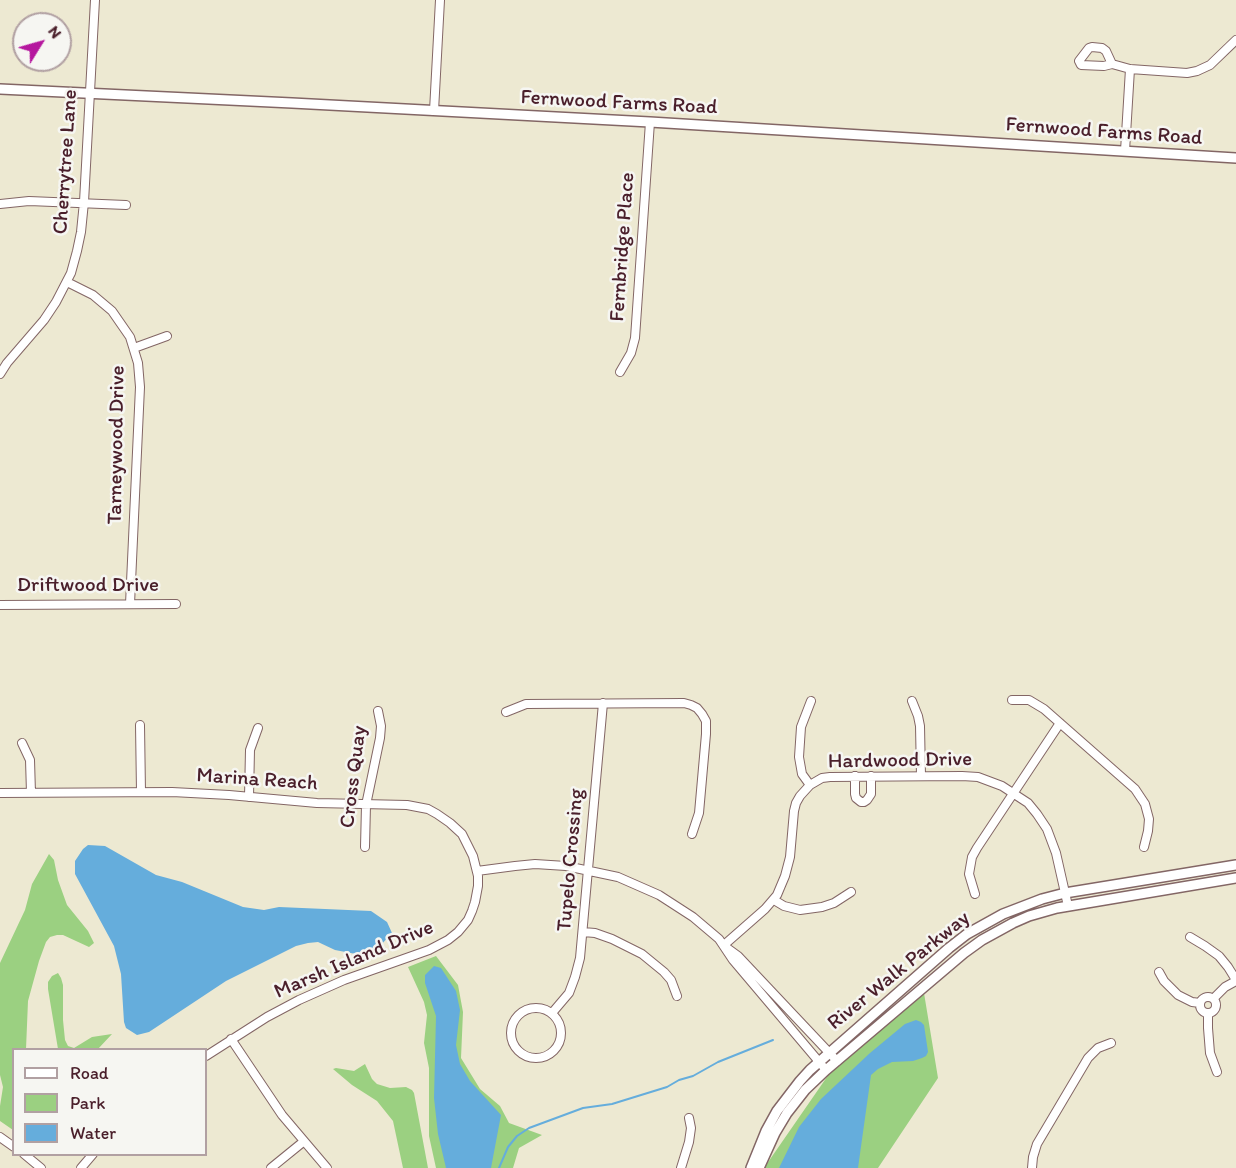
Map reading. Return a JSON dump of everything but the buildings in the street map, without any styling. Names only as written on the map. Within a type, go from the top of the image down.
[{"type":"street","name":"Cherrytree Lane","points":[[0,374],[56,302],[67,282],[80,241],[95,0]]},
{"type":"street","points":[[434,111],[440,0]]},
{"type":"street","points":[[1112,64],[1130,69],[1187,73],[1210,65],[1236,40]]},
{"type":"street","points":[[1125,151],[1130,69]]},
{"type":"street","name":"Fernwood Farms Road","points":[[0,89],[650,122],[1236,159]]},
{"type":"street","name":"Fernbridge Place","points":[[621,372],[631,353],[635,338],[650,122]]},
{"type":"street","points":[[0,204],[29,201],[126,205]]},
{"type":"street","name":"Tarneywood Drive","points":[[67,282],[93,295],[112,311],[123,326],[134,348],[138,363],[140,387],[130,604]]},
{"type":"street","points":[[134,348],[167,336]]},
{"type":"street","name":"Driftwood Drive","points":[[0,605],[176,604]]},
{"type":"street","points":[[912,700],[920,726],[921,776]]},
{"type":"street","points":[[1012,700],[1029,700],[1036,703],[1139,794],[1145,804],[1149,819],[1144,847]]},
{"type":"street","points":[[810,785],[802,774],[798,757],[801,727],[811,701]]},
{"type":"street","name":"Tupelo Crossing","points":[[552,1013],[569,993],[580,958],[603,703]]},
{"type":"street","points":[[506,712],[526,704],[684,703],[697,708],[706,724],[706,734],[699,813],[692,834]]},
{"type":"street","name":"Cross Quay","points":[[365,847],[366,805],[380,738],[381,726],[378,711]]},
{"type":"street","points":[[975,894],[969,874],[972,857],[1060,723]]},
{"type":"street","points":[[140,725],[141,792]]},
{"type":"street","points":[[249,797],[250,750],[258,728]]},
{"type":"street","points":[[22,743],[30,760],[31,793]]},
{"type":"street","points":[[855,776],[855,794],[861,802],[867,800],[871,794],[871,776]]},
{"type":"street","name":"Hardwood Drive","points":[[724,945],[774,900],[790,857],[796,803],[810,785],[830,777],[962,776],[978,777],[995,782],[1028,803],[1047,829],[1056,853],[1068,906]]},
{"type":"street","name":"Marina Reach","points":[[0,793],[141,792],[206,794],[317,803],[407,805],[428,809],[438,814],[462,834],[470,848],[477,871]]},
{"type":"street","points":[[477,871],[534,864],[566,866],[618,877],[659,895],[693,917],[738,956],[837,1061]]},
{"type":"street","name":"River Walk Parkway","points":[[751,1168],[777,1111],[800,1081],[828,1053],[949,948],[984,923],[1021,906],[1065,893],[1236,865]]},
{"type":"street","name":"Marsh Island Drive","points":[[207,1055],[267,1017],[299,1000],[344,980],[429,950],[448,940],[464,926],[476,902],[477,871]]},
{"type":"street","name":"River Walk Parkway","points":[[759,1168],[787,1113],[806,1090],[826,1070],[982,940],[1013,922],[1068,906],[1236,878]]},
{"type":"street","points":[[774,900],[784,906],[800,910],[834,903],[851,892]]},
{"type":"street","points":[[583,932],[595,933],[612,939],[642,954],[664,972],[677,996]]},
{"type":"street","points":[[1190,937],[1219,956],[1236,981],[1214,998],[1204,998],[1200,1003]]},
{"type":"street","points":[[724,945],[733,960],[826,1070]]},
{"type":"street","points":[[1159,972],[1164,981],[1178,995],[1200,1003]]},
{"type":"street","points":[[1200,1003],[1203,1011],[1214,1012],[1216,1001],[1214,998]]},
{"type":"street","points":[[529,1008],[542,1008],[552,1013],[560,1023],[561,1035],[557,1047],[549,1055],[543,1057],[525,1056],[516,1048],[511,1036],[512,1024],[519,1014],[529,1008]]},
{"type":"street","points":[[1208,1013],[1210,1053],[1217,1072]]},
{"type":"street","points":[[231,1039],[282,1115],[327,1168]]},
{"type":"street","points":[[1032,1168],[1036,1144],[1088,1058],[1098,1048],[1111,1043]]},
{"type":"street","points":[[681,1168],[689,1142],[691,1128],[689,1118]]},
{"type":"street","points":[[271,1168],[303,1142]]},
{"type":"street","points":[[25,1156],[41,1168]]},
{"type":"street","points":[[81,1168],[92,1156]]},
{"type":"green space","points":[[49,854],[54,860],[67,905],[88,931],[94,943],[89,947],[63,935],[50,937],[46,942],[28,1001],[26,1048],[12,1048],[12,1129],[0,1121],[3,1087],[0,1075],[0,963],[25,910],[32,884]]},
{"type":"green space","points":[[436,956],[458,985],[463,1012],[461,1058],[480,1089],[500,1106],[509,1123],[542,1135],[519,1148],[513,1168],[436,1168],[429,1136],[429,1068],[424,1043],[427,1015],[424,1002],[408,967]]},
{"type":"green space","points":[[58,973],[61,978],[65,1040],[68,1046],[74,1048],[58,1048],[48,989],[48,982]]},
{"type":"green space","points":[[923,987],[938,1078],[878,1168],[764,1168],[829,1074]]},
{"type":"green space","points":[[112,1034],[99,1048],[74,1048],[92,1037]]},
{"type":"green space","points":[[365,1064],[377,1084],[390,1088],[406,1087],[414,1093],[428,1168],[403,1168],[393,1121],[377,1101],[333,1069],[354,1071]]},
{"type":"water","points":[[88,845],[105,846],[156,875],[182,882],[243,907],[264,910],[279,907],[371,911],[387,922],[392,933],[379,947],[361,955],[335,950],[318,942],[296,946],[226,981],[149,1032],[137,1035],[126,1028],[124,1022],[121,974],[114,946],[75,874],[75,861]]},
{"type":"water","points":[[434,966],[441,968],[456,991],[460,1010],[456,1045],[460,1064],[470,1081],[501,1115],[491,1168],[446,1168],[438,1134],[434,1098],[436,1016],[425,983],[425,975]]},
{"type":"water","points":[[916,1020],[924,1025],[928,1052],[926,1056],[913,1061],[892,1062],[871,1075],[858,1168],[779,1168],[799,1127],[821,1099],[870,1053],[905,1024]]},
{"type":"waterway","points":[[499,1168],[508,1147],[517,1136],[529,1128],[583,1108],[612,1104],[667,1087],[718,1062],[773,1040]]}]
